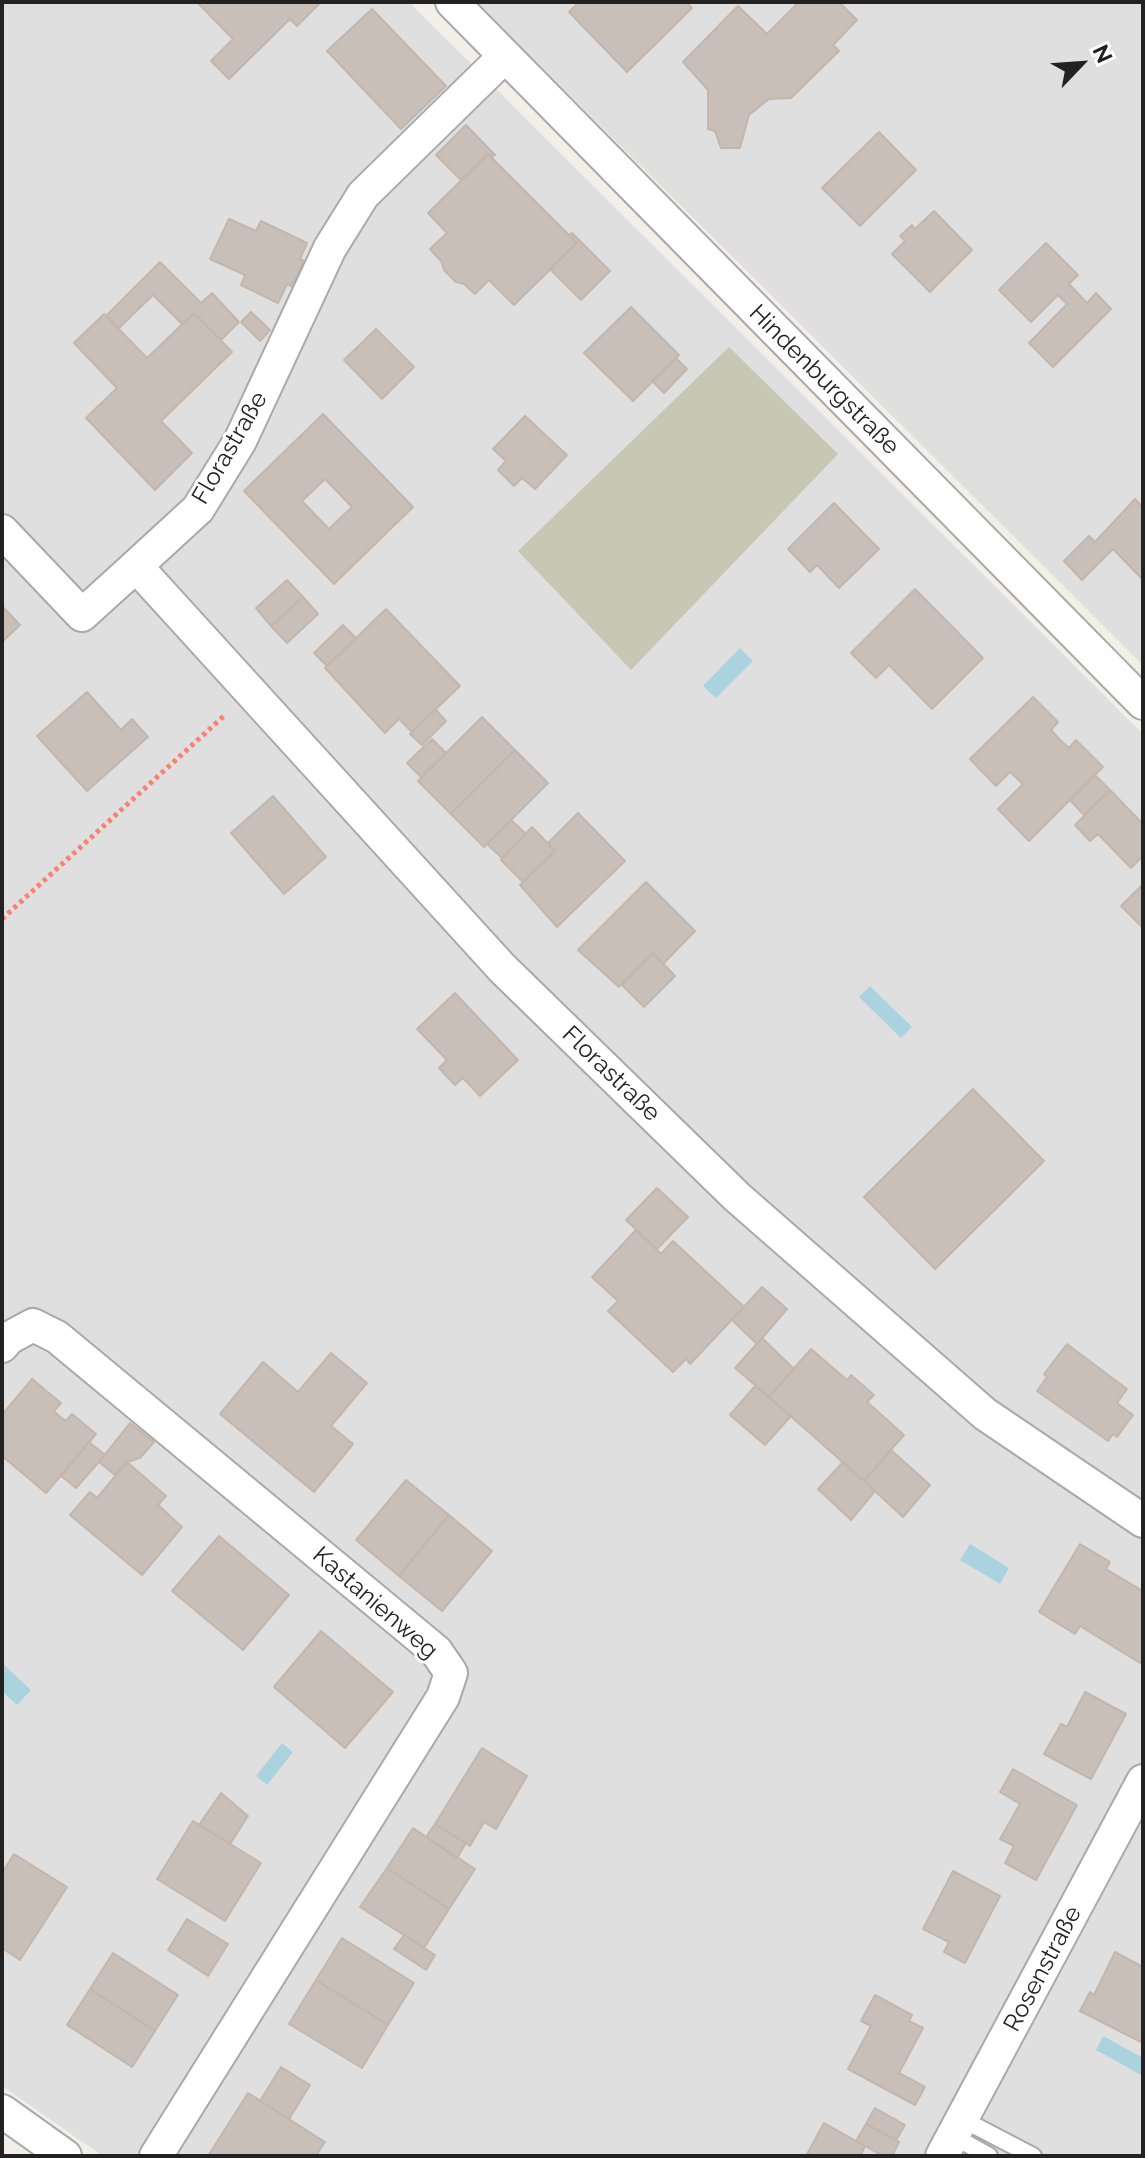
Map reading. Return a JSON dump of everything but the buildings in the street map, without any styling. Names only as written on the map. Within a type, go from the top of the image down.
[{"type":"street","name":"Hindenburgstraße","points":[[452,2],[1143,703]]},
{"type":"street","name":"Florastraße","points":[[2,531],[82,615],[198,509],[240,441],[330,248],[363,195],[505,56]]},
{"type":"street","name":"Florastraße","points":[[136,566],[502,968],[737,1197],[985,1414],[1143,1521]]},
{"type":"street","name":"Kastanienweg","points":[[2,1346],[9,1338],[33,1325],[57,1337],[436,1651],[451,1673],[443,1697],[156,2156]]},
{"type":"street","name":"Rosenstraße","points":[[952,2137],[1143,1781]]},
{"type":"street","points":[[2,2111],[65,2156]]},
{"type":"lane","points":[[952,2137],[989,2156]]},
{"type":"lane","points":[[952,2137],[1033,2156]]},
{"type":"path","points":[[2,919],[251,692]]},
{"type":"shaded area","points":[[2,2],[409,2],[1143,734],[1143,2156],[103,2156],[2,2086]]},
{"type":"shaded area","points":[[476,2],[1143,2],[1143,665]]},
{"type":"shaded area","points":[[729,347],[838,454],[631,670],[518,551]]},
{"type":"water","points":[[740,648],[753,661],[716,698],[703,686]]},
{"type":"water","points":[[870,986],[912,1027],[901,1038],[859,997]]},
{"type":"water","points":[[970,1544],[1009,1568],[1000,1584],[960,1560]]},
{"type":"water","points":[[2,1663],[31,1690],[17,1705],[2,1691]]},
{"type":"water","points":[[282,1743],[293,1752],[267,1785],[256,1776]]},
{"type":"water","points":[[1103,2036],[1143,2058],[1143,2076],[1096,2050]]}]
